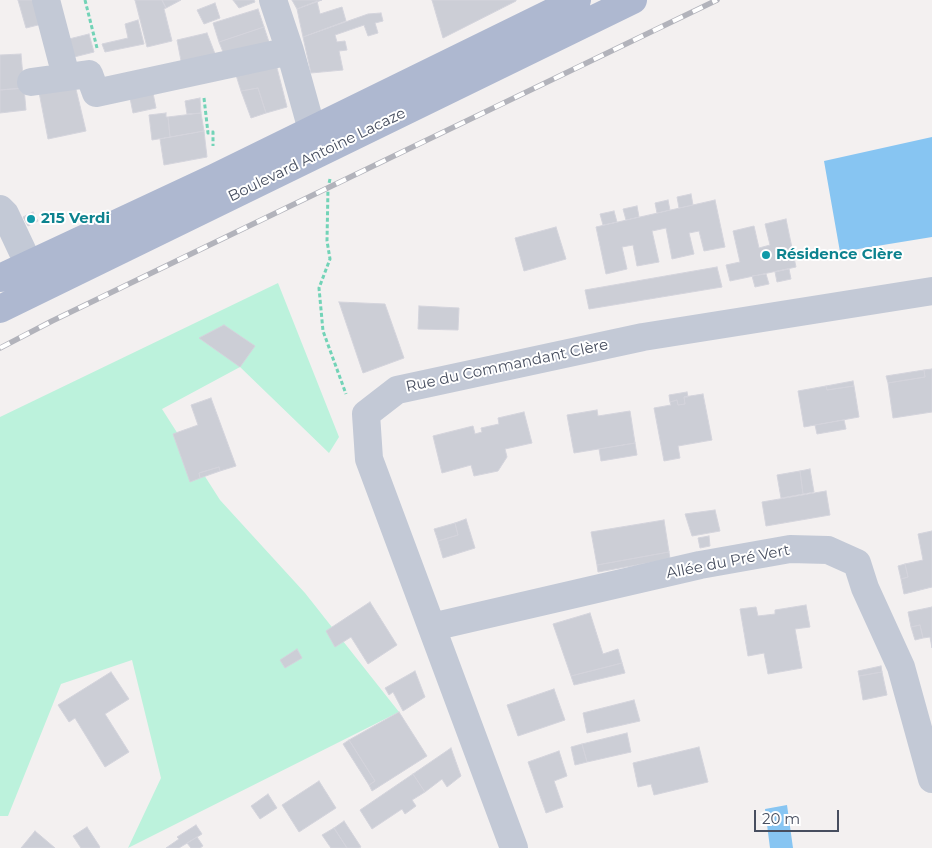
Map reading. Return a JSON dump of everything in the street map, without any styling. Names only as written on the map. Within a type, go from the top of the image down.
[{"type":"main road","name":"Boulevard Antoine Lacaze","points":[[0,278],[214,178],[321,152],[537,10],[577,0]]},
{"type":"main road","name":"Boulevard Antoine Lacaze","points":[[0,309],[633,0]]},
{"type":"street","points":[[46,0],[66,76]]},
{"type":"street","points":[[273,0],[321,152]]},
{"type":"street","points":[[31,82],[89,74],[96,94],[290,51]]},
{"type":"street","points":[[2,212],[29,265]]},
{"type":"street","name":"Rue du Commandant Clère","points":[[366,414],[397,390],[643,338],[932,291]]},
{"type":"street","points":[[366,414],[369,459],[514,848]]},
{"type":"street","name":"Allée du Pré Vert","points":[[432,628],[700,565],[790,549],[828,550],[857,563],[865,588],[901,667],[932,779]]},
{"type":"path","points":[[201,70],[208,133],[213,132],[214,178]]},
{"type":"path","points":[[321,152],[331,176],[328,188],[326,241],[330,259],[319,288],[323,332],[346,394],[366,414]]},
{"type":"green space","points":[[278,283],[339,437],[329,453],[240,367],[162,409],[220,500],[305,593],[399,712],[128,848],[161,778],[132,660],[61,684],[8,816],[0,816],[0,417]]},
{"type":"water","points":[[932,137],[932,237],[840,252],[824,161]]},
{"type":"water","points":[[787,805],[793,848],[770,848],[765,809]]},
{"type":"building","points":[[18,0],[40,0],[46,23],[26,28]]},
{"type":"building","points":[[135,0],[162,0],[166,8],[164,9],[172,41],[147,47]]},
{"type":"building","points":[[162,0],[181,0],[166,8]]},
{"type":"building","points":[[233,0],[254,0],[255,2],[239,8]]},
{"type":"building","points":[[292,0],[322,0],[297,9]]},
{"type":"building","points":[[432,0],[516,0],[516,1],[443,38]]},
{"type":"building","points":[[317,1],[320,14],[342,7],[346,21],[303,37],[297,9]]},
{"type":"building","points":[[215,3],[220,18],[204,24],[197,10]]},
{"type":"building","points":[[258,9],[264,27],[219,42],[213,23]]},
{"type":"building","points":[[381,13],[383,21],[375,23],[378,33],[368,36],[364,25],[335,35],[337,42],[345,41],[347,50],[339,51],[343,70],[311,73],[303,37],[368,14]]},
{"type":"building","points":[[138,20],[144,44],[105,52],[102,44],[128,38],[125,24]]},
{"type":"building","points":[[264,27],[271,48],[225,57],[219,42]]},
{"type":"building","points":[[207,33],[217,59],[182,66],[177,40]]},
{"type":"building","points":[[89,34],[94,52],[70,58],[65,40]]},
{"type":"building","points":[[21,54],[24,88],[0,90],[0,55]]},
{"type":"building","points":[[276,64],[287,107],[266,113],[258,88],[241,91],[235,72]]},
{"type":"building","points":[[75,85],[86,131],[48,139],[39,92]]},
{"type":"building","points":[[24,88],[26,110],[0,113],[0,90]]},
{"type":"building","points":[[258,88],[266,113],[251,118],[241,91]]},
{"type":"building","points":[[153,93],[156,108],[133,113],[130,98]]},
{"type":"building","points":[[200,98],[201,113],[187,114],[185,101]]},
{"type":"building","points":[[166,113],[170,137],[152,140],[149,115]]},
{"type":"building","points":[[201,113],[204,131],[170,137],[168,117]]},
{"type":"building","points":[[204,131],[207,157],[164,165],[160,139]]},
{"type":"building","points":[[691,194],[693,205],[679,208],[677,197]]},
{"type":"building","points":[[668,200],[670,210],[657,213],[655,203]]},
{"type":"building","points":[[715,200],[725,247],[704,251],[699,231],[689,233],[694,254],[672,259],[666,228],[652,231],[659,262],[637,266],[633,245],[622,247],[627,269],[606,274],[596,227]]},
{"type":"building","points":[[637,206],[639,217],[626,220],[623,209]]},
{"type":"building","points":[[614,211],[617,222],[603,225],[600,214]]},
{"type":"building","name":"215 Verdi","points":[[33,212],[38,221],[28,226],[23,217]]},
{"type":"building","name":"Résidence Clère","points":[[786,219],[796,267],[730,281],[726,265],[740,262],[733,231],[754,226],[759,248],[770,245],[765,224]]},
{"type":"building","points":[[556,227],[566,259],[524,271],[515,238]]},
{"type":"building","points":[[717,267],[722,287],[589,309],[585,290]]},
{"type":"building","points":[[789,269],[791,279],[777,282],[775,272]]},
{"type":"building","points":[[766,274],[769,284],[755,287],[752,276]]},
{"type":"building","points":[[339,302],[385,304],[404,358],[363,373]]},
{"type":"building","points":[[419,306],[459,308],[458,330],[418,329]]},
{"type":"building","points":[[224,325],[255,346],[240,367],[199,338]]},
{"type":"building","points":[[932,369],[932,412],[893,418],[888,383],[925,377],[924,370]]},
{"type":"building","points":[[924,370],[925,377],[888,383],[886,376]]},
{"type":"building","points":[[853,381],[854,386],[827,390],[826,386]]},
{"type":"building","points":[[826,386],[827,390],[854,386],[859,417],[804,427],[798,391]]},
{"type":"building","points":[[687,392],[688,397],[684,397],[685,404],[678,405],[677,400],[670,402],[669,395]]},
{"type":"building","points":[[703,394],[712,440],[678,446],[680,458],[664,461],[654,408],[671,405],[670,402],[677,400],[678,405],[685,404],[684,397]]},
{"type":"building","points":[[211,398],[236,466],[220,471],[219,467],[199,473],[200,478],[190,482],[173,434],[198,425],[191,405]]},
{"type":"building","points":[[597,410],[598,416],[630,411],[635,443],[574,453],[567,415]]},
{"type":"building","points":[[524,412],[532,443],[505,449],[507,457],[498,471],[474,476],[471,465],[442,473],[433,436],[473,426],[475,434],[482,432],[481,428],[499,424],[498,418]]},
{"type":"building","points":[[844,420],[846,429],[817,434],[815,425]]},
{"type":"building","points":[[635,443],[637,455],[601,461],[599,449]]},
{"type":"building","points":[[219,467],[220,471],[200,478],[199,473]]},
{"type":"building","points":[[810,469],[814,492],[803,494],[800,471]]},
{"type":"building","points":[[800,471],[803,494],[781,498],[777,475]]},
{"type":"building","points":[[826,491],[830,515],[766,526],[762,502]]},
{"type":"building","points":[[715,510],[720,531],[692,536],[685,514]]},
{"type":"building","points":[[466,519],[475,548],[443,558],[438,541],[458,535],[455,523]]},
{"type":"building","points":[[664,520],[669,552],[597,565],[591,532]]},
{"type":"building","points":[[455,523],[458,535],[438,541],[434,529]]},
{"type":"building","points":[[932,531],[932,587],[904,594],[901,579],[908,577],[905,564],[923,560],[918,534]]},
{"type":"building","points":[[709,536],[710,546],[700,548],[698,538]]},
{"type":"building","points":[[669,552],[670,559],[598,572],[597,565]]},
{"type":"building","points":[[905,564],[908,577],[901,579],[898,566]]},
{"type":"building","points":[[370,602],[397,645],[368,664],[351,637],[335,647],[326,631]]},
{"type":"building","points":[[806,605],[810,627],[795,629],[802,668],[768,674],[764,653],[748,656],[740,609],[756,607],[758,616],[775,614],[775,610]]},
{"type":"building","points":[[932,607],[932,648],[930,637],[923,638],[920,625],[911,627],[908,612]]},
{"type":"building","points":[[590,613],[603,654],[618,649],[622,663],[571,676],[553,624]]},
{"type":"building","points":[[920,625],[923,638],[915,640],[911,627]]},
{"type":"building","points":[[297,649],[302,658],[285,668],[280,660]]},
{"type":"building","points":[[622,663],[625,673],[574,685],[571,676]]},
{"type":"building","points":[[881,666],[882,672],[859,676],[858,671]]},
{"type":"building","points":[[415,671],[425,697],[403,711],[393,692],[389,695],[385,688]]},
{"type":"building","points":[[111,672],[129,699],[105,714],[129,752],[105,767],[75,718],[69,722],[58,705]]},
{"type":"building","points":[[882,672],[887,695],[863,700],[859,676]]},
{"type":"building","points":[[554,689],[565,720],[518,736],[507,705]]},
{"type":"building","points":[[634,700],[640,721],[587,733],[583,713]]},
{"type":"building","points":[[399,712],[427,756],[372,791],[369,785],[375,781],[349,740]]},
{"type":"building","points":[[627,733],[631,752],[587,762],[582,744]]},
{"type":"building","points":[[349,740],[375,781],[369,785],[343,744]]},
{"type":"building","points":[[582,744],[587,762],[575,765],[571,747]]},
{"type":"building","points":[[699,747],[708,782],[654,795],[651,784],[638,787],[633,763]]},
{"type":"building","points":[[451,748],[461,776],[447,787],[442,779],[425,792],[413,774]]},
{"type":"building","points":[[559,751],[567,776],[554,781],[563,807],[546,813],[528,762]]},
{"type":"building","points":[[413,774],[425,792],[412,800],[416,806],[405,814],[402,809],[372,829],[360,810]]},
{"type":"building","points":[[319,781],[336,808],[299,832],[282,805]]},
{"type":"building","points":[[268,794],[277,808],[260,819],[251,806]]},
{"type":"building","points":[[344,821],[361,847],[347,848],[334,828]]},
{"type":"building","points":[[196,825],[202,834],[179,848],[166,848],[179,839],[177,837]]},
{"type":"building","points":[[87,827],[99,848],[81,848],[73,836]]},
{"type":"building","points":[[334,828],[347,848],[331,848],[322,835]]},
{"type":"building","points":[[35,831],[55,848],[21,848]]},
{"type":"building","points":[[197,837],[203,846],[191,848],[187,843]]},
{"type":"railway","points":[[0,348],[52,321],[717,0]]},
{"type":"place","name":"215 Verdi","points":[[31,219]]},
{"type":"place","name":"Résidence Clère","points":[[766,255]]}]
